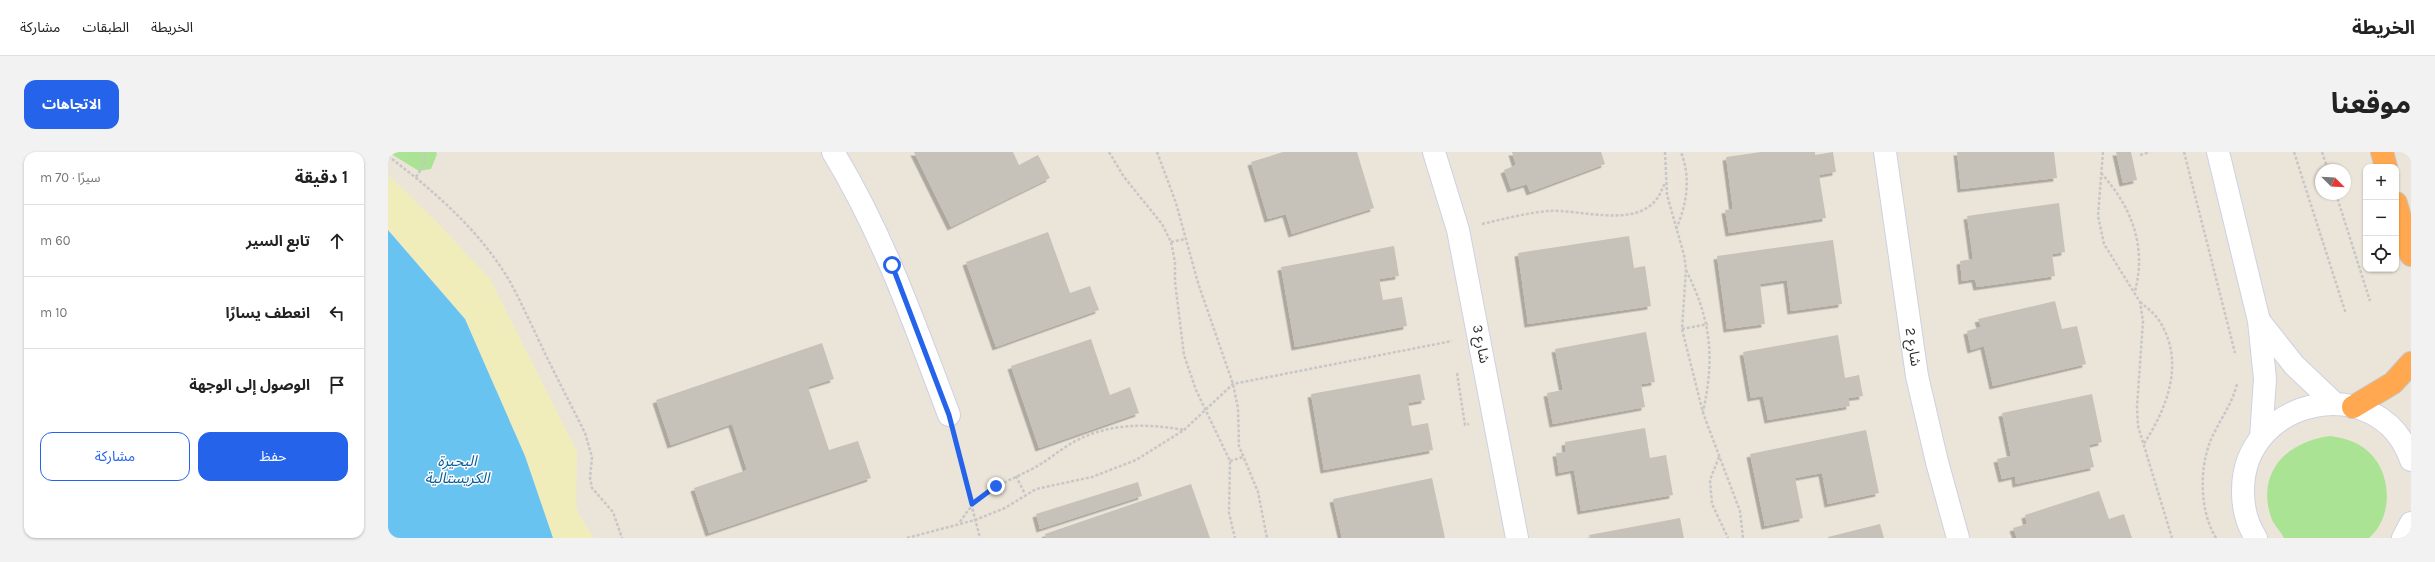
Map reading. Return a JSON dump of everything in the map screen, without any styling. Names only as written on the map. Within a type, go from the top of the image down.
[{"type":"highway","points":[[2382,152],[2385,164]]},
{"type":"highway","points":[[2399,213],[2411,255]]},
{"type":"highway","points":[[2344,405],[2393,383],[2411,363]]},
{"type":"street","points":[[833,152],[867,212],[892,265],[949,415]]},
{"type":"street","name":"شارع 3","points":[[1434,152],[1458,230],[1517,538]]},
{"type":"street","name":"شارع 2","points":[[1885,152],[1918,376],[1937,462],[1958,538]]},
{"type":"street","points":[[2218,152],[2259,321],[2265,379],[2261,437]]},
{"type":"street","points":[[2259,321],[2294,365],[2344,405],[2371,414],[2386,424],[2399,438],[2411,460]]},
{"type":"street","points":[[2256,538],[2246,518],[2242,484],[2245,467],[2261,437],[2286,415],[2302,408],[2344,405]]},
{"type":"street","points":[[2403,538],[2411,522]]},
{"type":"path","points":[[416,177],[424,165],[425,152]]},
{"type":"path","points":[[1109,152],[1124,177],[1162,224],[1171,242],[1175,262],[1175,282],[1184,354],[1196,390],[1230,461],[1229,513],[1235,538]]},
{"type":"path","points":[[1157,152],[1176,203],[1198,283],[1233,384],[1238,408],[1239,446],[1258,492],[1267,538]]},
{"type":"path","points":[[1665,152],[1665,183],[1669,207],[1684,255],[1686,270],[1682,329],[1703,412],[1740,511],[1743,538]]},
{"type":"path","points":[[1676,230],[1683,213],[1687,195],[1687,177],[1681,152]]},
{"type":"path","points":[[2103,152],[2098,216],[2104,244],[2140,302],[2157,318],[2169,339],[2173,362],[2171,386],[2164,407],[2143,445]]},
{"type":"path","points":[[2140,155],[2150,152]]},
{"type":"path","points":[[2184,152],[2236,357]]},
{"type":"path","points":[[2294,152],[2346,314]]},
{"type":"path","points":[[2322,152],[2326,164]]},
{"type":"path","points":[[388,156],[416,177],[477,237],[500,265],[519,297],[590,445],[592,457],[590,478],[592,488],[612,512],[622,538]]},
{"type":"path","points":[[2101,172],[2118,192],[2131,215],[2140,258],[2139,275],[2134,291]]},
{"type":"path","points":[[1458,230],[1520,215],[1548,211],[1576,211],[1623,216],[1642,211],[1651,204],[1656,200],[1665,183]]},
{"type":"path","points":[[2338,200],[2370,301]]},
{"type":"path","points":[[1171,242],[1186,239]]},
{"type":"path","points":[[1686,270],[1699,296],[1708,324],[1711,354],[1709,384],[1703,412]]},
{"type":"path","points":[[2140,302],[2143,321],[2137,407],[2143,445],[2172,538]]},
{"type":"path","points":[[1682,329],[1708,324]]},
{"type":"path","points":[[907,538],[960,522],[975,520],[1005,508],[1025,494],[1036,489],[1092,476],[1136,460],[1184,430],[1233,384],[1452,341]]},
{"type":"path","points":[[2216,538],[2205,504],[2203,473],[2210,443],[2233,399],[2238,381]]},
{"type":"path","points":[[949,415],[980,538]]},
{"type":"path","points":[[960,522],[972,504],[996,486],[1032,469],[1072,442],[1099,431],[1127,425],[1149,425],[1184,430]]},
{"type":"path","points":[[1719,456],[1710,480],[1710,488],[1712,504],[1728,538]]},
{"type":"path","points":[[1230,461],[1243,457]]},
{"type":"path","points":[[1016,476],[1025,494]]},
{"type":"green space","points":[[388,152],[436,152],[437,154],[431,169],[419,171]]},
{"type":"green space","points":[[2330,436],[2356,443],[2364,448],[2373,457],[2380,467],[2385,479],[2387,492],[2383,517],[2377,529],[2369,538],[2284,538],[2272,520],[2268,503],[2268,488],[2271,475],[2278,463],[2287,453],[2314,439]]},
{"type":"sand","points":[[388,175],[437,222],[490,279],[577,452],[576,507],[581,519],[594,538],[553,538],[525,456],[465,319],[388,230]]},
{"type":"water","name":"البحيرة الكريستالية","points":[[388,230],[465,319],[525,456],[553,538],[388,538]]},
{"type":"building","points":[[914,152],[1013,152],[1019,165],[1038,155],[1050,178],[951,227]]},
{"type":"building","points":[[1283,152],[1357,152],[1374,208],[1292,234],[1286,214],[1268,219],[1251,162]]},
{"type":"building","points":[[1512,152],[1601,152],[1605,164],[1530,192],[1527,184],[1511,189],[1504,170],[1516,165]]},
{"type":"building","points":[[1761,152],[1815,152],[1815,155],[1833,152],[1836,172],[1819,175],[1826,218],[1729,233],[1725,210],[1733,209],[1726,157]]},
{"type":"building","points":[[1957,152],[2054,152],[2057,178],[1961,189]]},
{"type":"building","points":[[2116,152],[2131,152],[2137,180],[2123,183]]},
{"type":"building","points":[[2059,203],[2065,252],[2052,254],[2055,276],[1977,287],[1975,279],[1962,281],[1960,261],[1973,259],[1967,216]]},
{"type":"building","points":[[1048,232],[1070,293],[1090,286],[1099,310],[996,347],[966,262]]},
{"type":"building","points":[[1629,236],[1634,268],[1645,266],[1651,306],[1528,324],[1518,253]]},
{"type":"building","points":[[1833,240],[1842,304],[1791,311],[1787,280],[1760,284],[1765,324],[1727,329],[1717,256]]},
{"type":"building","points":[[1394,246],[1399,276],[1379,279],[1383,300],[1402,297],[1407,326],[1295,347],[1281,267]]},
{"type":"building","points":[[2055,301],[2062,329],[2077,326],[2086,364],[1993,386],[1984,346],[1971,350],[1967,331],[1981,327],[1978,319]]},
{"type":"building","points":[[1646,332],[1655,382],[1641,384],[1645,407],[1553,424],[1547,393],[1563,390],[1555,349]]},
{"type":"building","points":[[1838,335],[1845,378],[1859,375],[1863,396],[1848,398],[1850,406],[1768,420],[1763,396],[1751,398],[1743,352]]},
{"type":"building","points":[[1091,339],[1110,395],[1130,387],[1139,413],[1039,448],[1011,366]]},
{"type":"building","points":[[822,343],[834,379],[808,387],[829,450],[858,441],[871,478],[709,533],[694,488],[747,470],[732,424],[671,445],[656,400]]},
{"type":"building","points":[[1420,374],[1425,400],[1408,403],[1412,426],[1428,423],[1433,450],[1324,470],[1311,394]]},
{"type":"building","points":[[2092,394],[2102,442],[2089,445],[2094,467],[2016,484],[2015,476],[2002,479],[1997,459],[2011,456],[2002,413]]},
{"type":"building","points":[[1645,428],[1650,458],[1666,455],[1673,495],[1581,511],[1574,470],[1559,473],[1556,453],[1566,452],[1565,442]]},
{"type":"building","points":[[1866,430],[1879,493],[1828,504],[1822,473],[1795,478],[1803,518],[1765,526],[1750,454]]},
{"type":"building","points":[[1432,478],[1445,538],[1342,538],[1333,499]]},
{"type":"building","points":[[1138,482],[1142,496],[1040,529],[1036,514]]},
{"type":"building","points":[[1191,484],[1210,538],[1046,538],[1045,534]]},
{"type":"building","points":[[2099,491],[2109,519],[2124,514],[2132,538],[2017,538],[2013,528],[2027,524],[2025,515]]},
{"type":"building","points":[[1680,518],[1684,538],[1590,538],[1589,535]]},
{"type":"building","points":[[1880,524],[1884,538],[1828,538],[1828,537]]},
{"type":"route","points":[[892,265],[949,415],[972,504],[996,486]]}]
